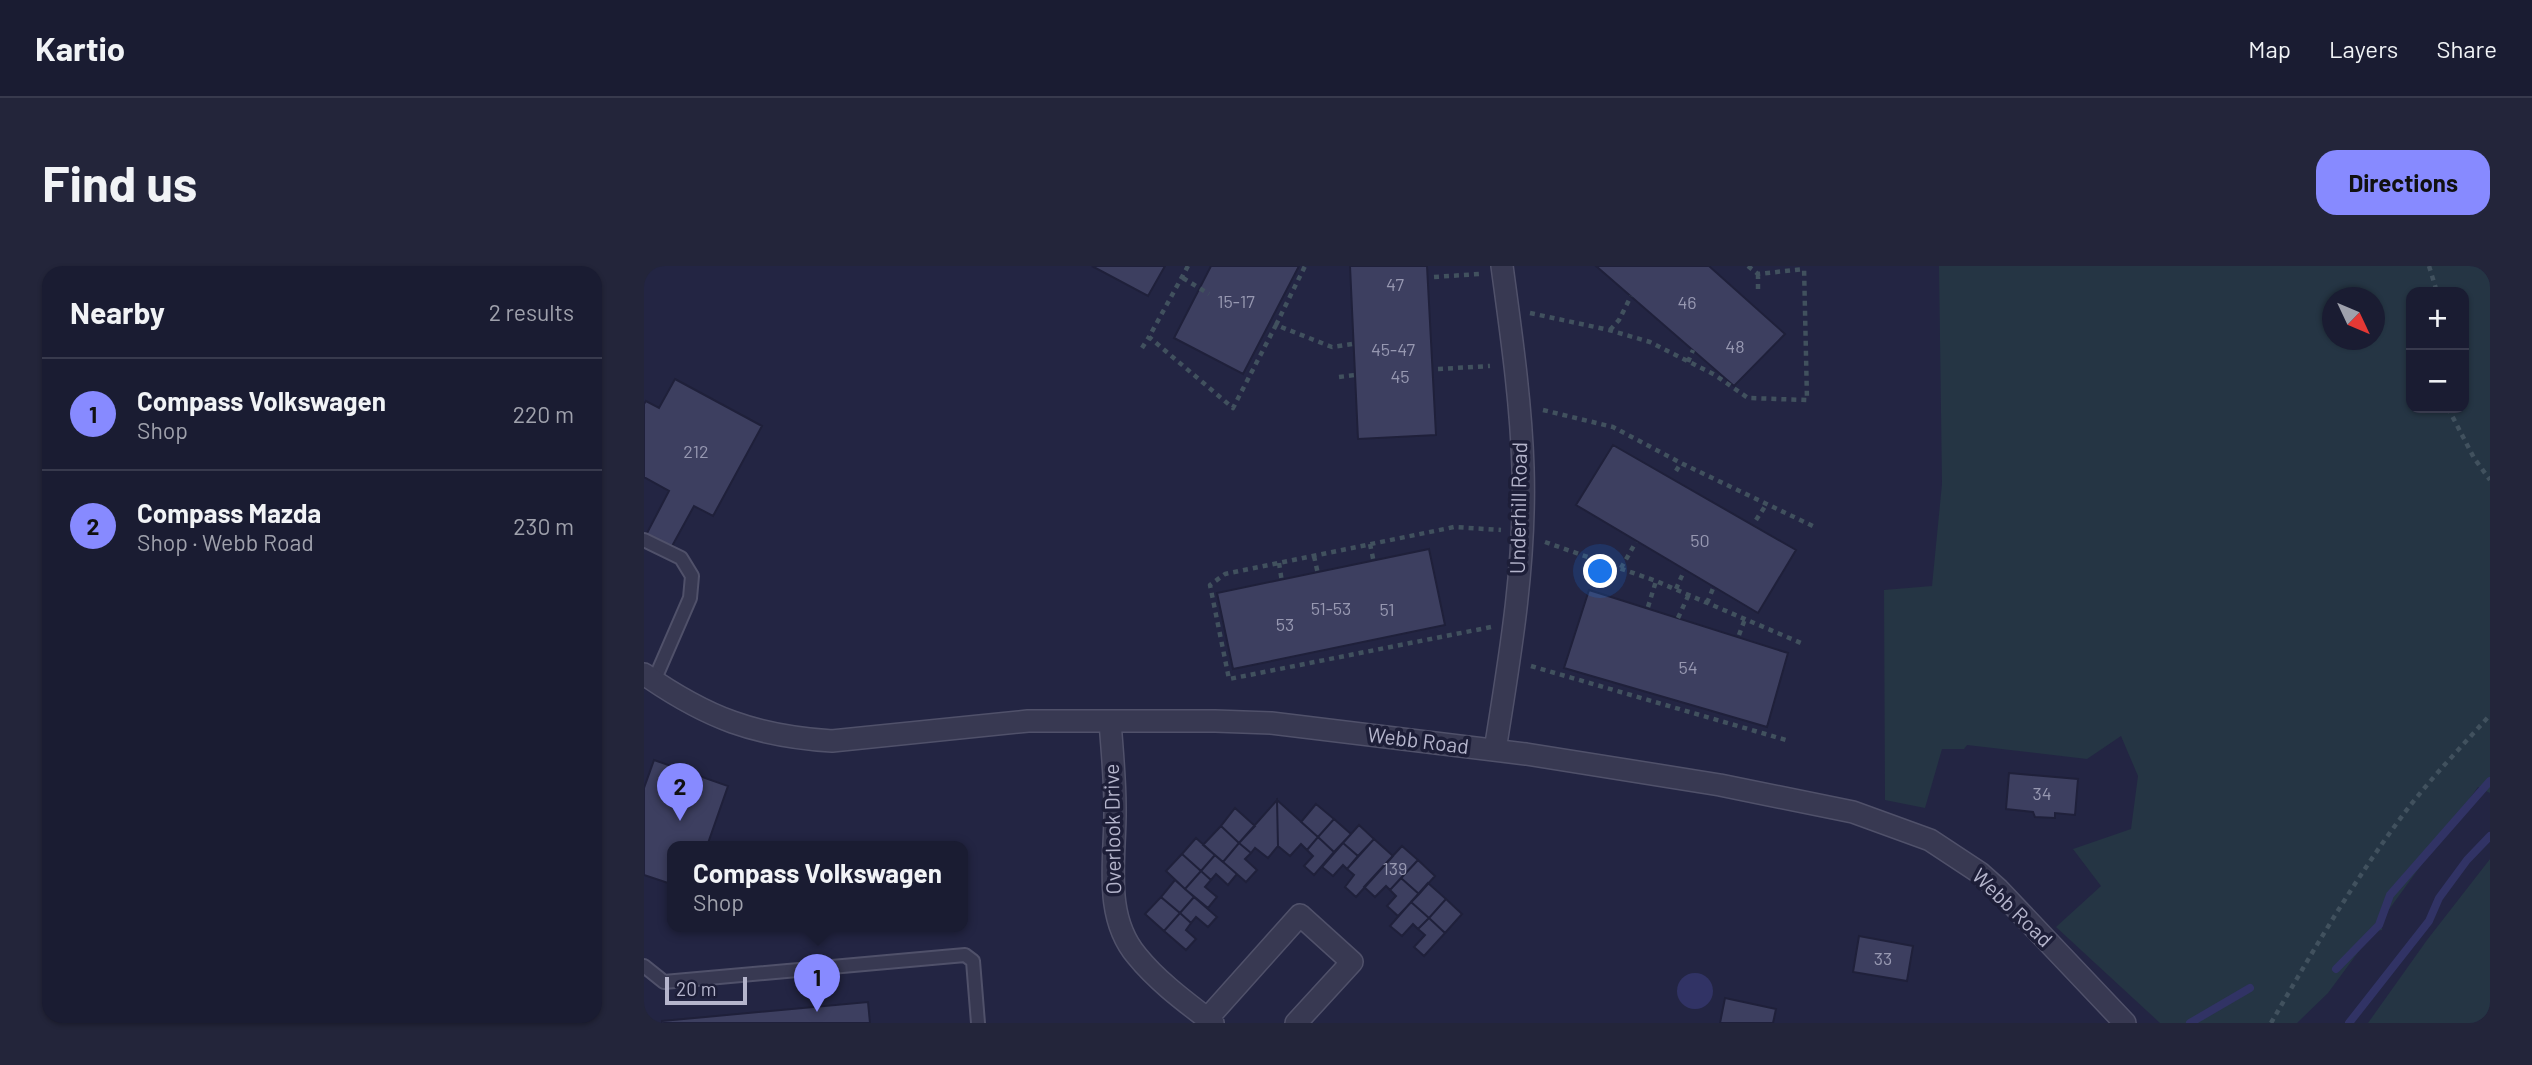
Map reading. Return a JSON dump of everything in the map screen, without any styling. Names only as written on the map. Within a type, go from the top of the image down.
[{"type":"street","name":"Underhill Road","points":[[1493,270],[1516,372],[1523,469],[1517,612],[1495,750]]},
{"type":"street","name":"Webb Road","points":[[649,677],[707,714],[762,732],[810,739],[832,741],[1028,721],[1271,723],[1495,750],[1720,785],[1853,812],[1930,840],[1980,873],[2126,1023]]},
{"type":"street","name":"Overlook Drive","points":[[1110,722],[1115,807],[1114,899],[1118,922],[1135,955],[1210,1021]]},
{"type":"street","points":[[1210,1021],[1300,915],[1352,962],[1296,1023]]},
{"type":"lane","points":[[644,540],[681,558],[692,576],[690,598],[679,627],[649,677]]},
{"type":"lane","points":[[644,966],[664,982],[965,954],[973,961],[978,1023]]},
{"type":"path","points":[[1142,348],[1188,266]]},
{"type":"path","points":[[1149,337],[1233,408],[1305,266]]},
{"type":"path","points":[[1523,312],[1609,330],[1650,342],[1715,375],[1748,398],[1807,400],[1804,268],[1758,274],[1748,266]]},
{"type":"path","points":[[2429,266],[2435,287]]},
{"type":"path","points":[[1434,277],[1493,270]]},
{"type":"path","points":[[1758,274],[1758,295]]},
{"type":"path","points":[[1183,278],[1209,294]]},
{"type":"path","points":[[1609,330],[1619,320],[1631,296]]},
{"type":"path","points":[[1276,325],[1332,347],[1352,344]]},
{"type":"path","points":[[1688,362],[1693,350]]},
{"type":"path","points":[[1438,369],[1490,366]]},
{"type":"path","points":[[1339,377],[1355,375]]},
{"type":"path","points":[[1536,408],[1613,427],[1817,528]]},
{"type":"path","points":[[2451,413],[2474,458],[2490,480]]},
{"type":"path","points":[[1675,471],[1681,463]]},
{"type":"path","points":[[1756,520],[1766,505]]},
{"type":"path","points":[[1495,626],[1229,679],[1210,585],[1225,574],[1454,527],[1503,530]]},
{"type":"path","points":[[1544,542],[1656,580],[1801,643]]},
{"type":"path","points":[[1621,568],[1636,542]]},
{"type":"path","points":[[1370,544],[1374,563]]},
{"type":"path","points":[[1314,556],[1318,574]]},
{"type":"path","points":[[1279,563],[1282,582]]},
{"type":"path","points":[[1676,589],[1684,571]]},
{"type":"path","points":[[1648,607],[1656,580]]},
{"type":"path","points":[[1707,603],[1714,586]]},
{"type":"path","points":[[1678,618],[1689,594]]},
{"type":"path","points":[[1739,635],[1745,619]]},
{"type":"path","points":[[1388,648],[1397,645]]},
{"type":"path","points":[[1298,666],[1306,664]]},
{"type":"path","points":[[1528,665],[1786,740]]},
{"type":"path","points":[[2271,1023],[2369,862],[2411,805],[2490,715]]},
{"type":"shaded area","points":[[1939,266],[2490,266],[2490,793],[2478,787],[2382,919],[2382,930],[2373,932],[2328,993],[2297,1023],[2160,1023],[2056,927],[2101,886],[2073,849],[2131,829],[2138,776],[2121,736],[2087,759],[1967,745],[1964,749],[1942,749],[1925,808],[1885,800],[1884,590],[1932,586],[1942,484]]},
{"type":"shaded area","points":[[2490,859],[2490,1023],[2368,1023],[2427,940]]},
{"type":"shaded area","points":[[1695,973],[1708,978],[1713,991],[1708,1004],[1695,1009],[1682,1004],[1677,991],[1682,978]]},
{"type":"building","points":[[1092,266],[1165,266],[1148,296]]},
{"type":"building","points":[[1211,266],[1299,266],[1243,374],[1174,338]]},
{"type":"building","points":[[1350,266],[1427,266],[1436,435],[1358,439]]},
{"type":"building","points":[[1596,266],[1709,266],[1785,334],[1734,386]]},
{"type":"building","points":[[675,379],[762,426],[713,516],[694,506],[671,548],[646,535],[669,491],[644,477],[644,404],[646,401],[659,408]]},
{"type":"building","points":[[1613,445],[1796,550],[1758,613],[1576,505]]},
{"type":"building","points":[[1429,549],[1445,625],[1233,669],[1217,593]]},
{"type":"building","points":[[1589,590],[1788,653],[1767,727],[1564,668]]},
{"type":"building","points":[[654,760],[728,786],[709,841],[667,841],[667,883],[644,875],[644,788]]},
{"type":"building","points":[[2009,773],[2078,779],[2075,815],[2055,813],[2055,818],[2035,817],[2033,812],[2006,809]]},
{"type":"building","points":[[1277,800],[1278,846],[1268,858],[1255,848],[1251,853],[1239,843]]},
{"type":"building","points":[[1277,800],[1318,837],[1307,850],[1301,844],[1290,856],[1278,846]]},
{"type":"building","points":[[1316,804],[1334,819],[1318,837],[1301,822]]},
{"type":"building","points":[[1235,808],[1255,826],[1239,843],[1221,826]]},
{"type":"building","points":[[1334,819],[1351,834],[1334,852],[1318,837]]},
{"type":"building","points":[[1359,825],[1374,839],[1358,856],[1343,843]]},
{"type":"building","points":[[1221,826],[1239,843],[1223,862],[1203,845]]},
{"type":"building","points":[[1318,837],[1334,852],[1314,875],[1304,866],[1313,856],[1307,850]]},
{"type":"building","points":[[1196,838],[1215,855],[1201,871],[1182,854]]},
{"type":"building","points":[[1374,839],[1393,856],[1356,897],[1345,887],[1354,875],[1347,869]]},
{"type":"building","points":[[1239,843],[1251,853],[1245,859],[1257,870],[1246,882],[1223,862]]},
{"type":"building","points":[[1343,843],[1358,856],[1347,869],[1343,865],[1333,876],[1322,867]]},
{"type":"building","points":[[1402,846],[1418,860],[1390,890],[1386,886],[1375,897],[1364,887]]},
{"type":"building","points":[[1182,854],[1201,871],[1185,889],[1166,871]]},
{"type":"building","points":[[1215,855],[1237,874],[1228,885],[1216,874],[1211,880],[1201,871]]},
{"type":"building","points":[[1418,860],[1435,876],[1419,894],[1401,878]]},
{"type":"building","points":[[1201,871],[1211,880],[1205,887],[1217,897],[1208,908],[1185,889]]},
{"type":"building","points":[[1401,878],[1419,894],[1398,916],[1387,906],[1396,896],[1390,890]]},
{"type":"building","points":[[1175,880],[1194,897],[1180,913],[1161,897]]},
{"type":"building","points":[[1428,883],[1446,899],[1429,918],[1411,902]]},
{"type":"building","points":[[1161,897],[1180,913],[1164,931],[1145,914]]},
{"type":"building","points":[[1194,897],[1217,917],[1208,927],[1196,917],[1191,923],[1180,913]]},
{"type":"building","points":[[1446,899],[1462,914],[1445,933],[1429,918]]},
{"type":"building","points":[[1411,902],[1429,918],[1418,929],[1413,924],[1402,936],[1390,926]]},
{"type":"building","points":[[1180,913],[1191,923],[1186,930],[1196,939],[1186,950],[1164,931]]},
{"type":"building","points":[[1429,918],[1445,933],[1424,956],[1414,947],[1425,935],[1418,929]]},
{"type":"building","points":[[1859,936],[1913,946],[1907,981],[1853,972]]},
{"type":"building","points":[[1725,998],[1776,1009],[1773,1023],[1720,1023]]},
{"type":"building","points":[[868,1002],[870,1023],[662,1023],[662,1021]]},
{"type":"waterway","points":[[2336,969],[2379,925],[2390,895],[2490,781]]},
{"type":"waterway","points":[[2349,1023],[2429,921],[2439,898],[2467,860],[2490,836]]},
{"type":"waterway","points":[[2190,1023],[2250,988]]},
{"type":"place","name":"Compass Mazda","points":[[680,821]]},
{"type":"place","name":"Compass Volkswagen","points":[[817,1012]]}]
